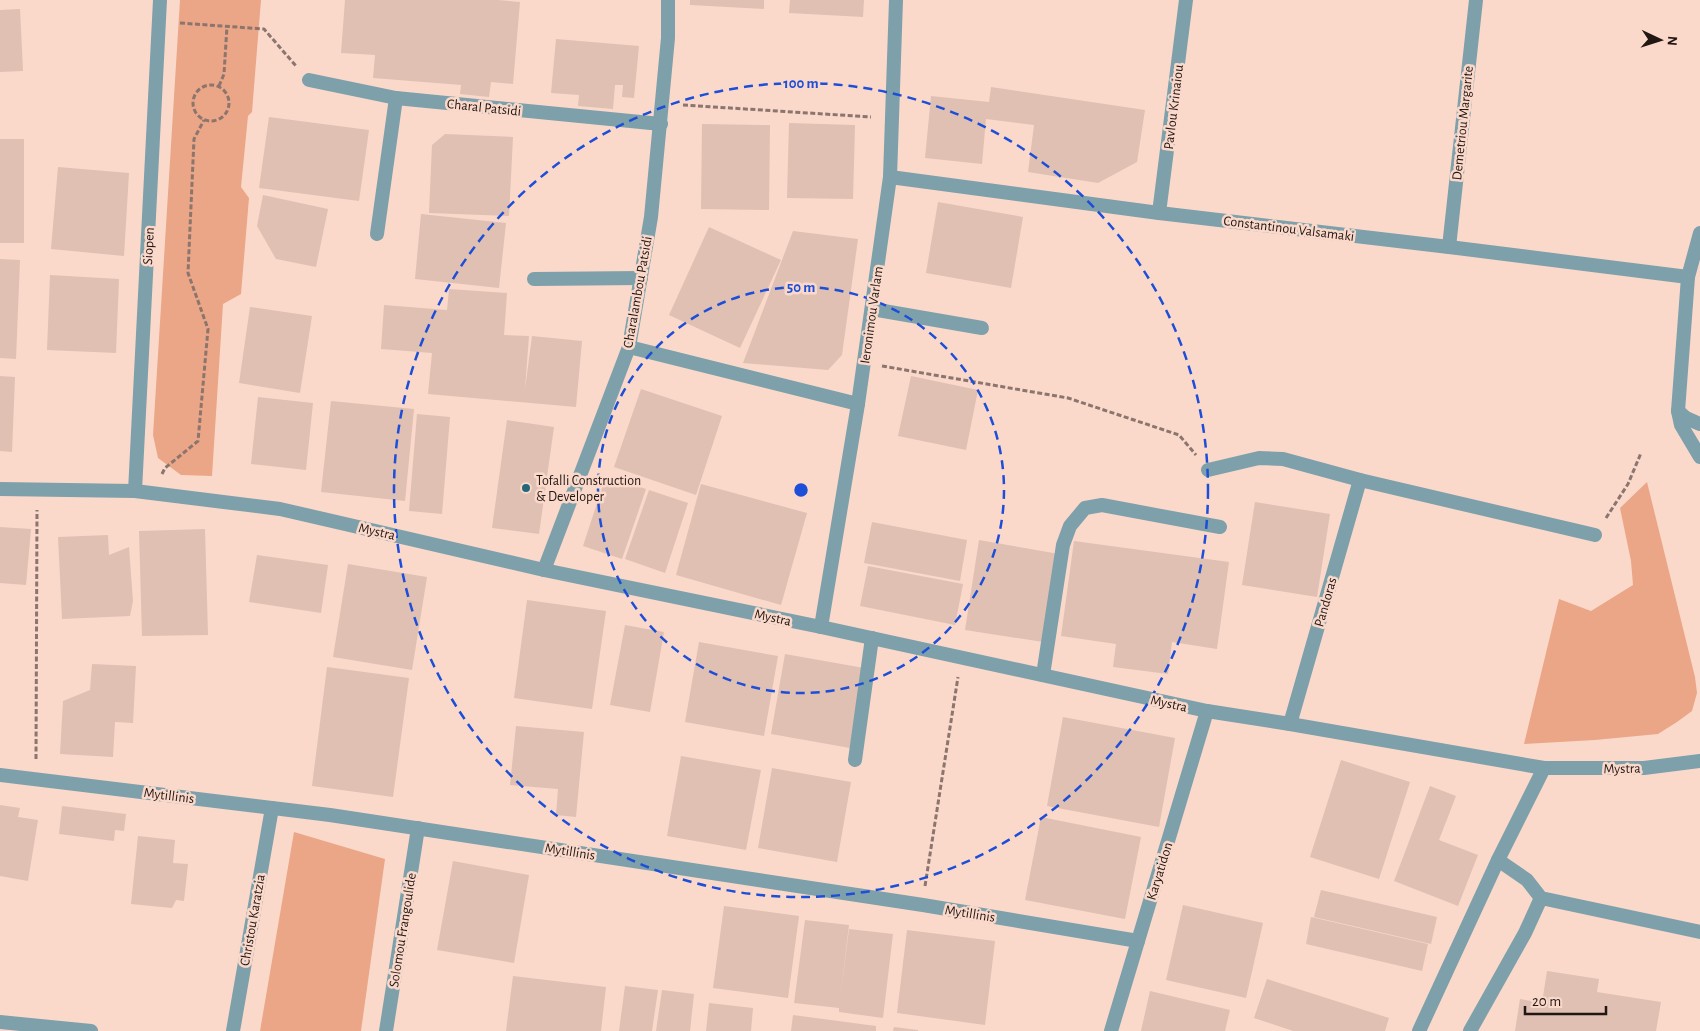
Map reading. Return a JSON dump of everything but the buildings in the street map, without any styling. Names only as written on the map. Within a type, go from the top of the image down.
[{"type":"street","name":"Siopen","points":[[135,491],[160,0]]},
{"type":"street","name":"Charalambou Patsidi","points":[[544,570],[629,347],[651,217],[668,38],[668,0]]},
{"type":"street","name":"Ieronimou Varlam","points":[[821,627],[858,404],[890,177],[896,0]]},
{"type":"street","name":"Pavlou Krinaiou","points":[[1159,213],[1186,0]]},
{"type":"street","name":"Demetriou Margarite","points":[[1449,247],[1476,0]]},
{"type":"street","name":"Charal Patsidi","points":[[309,80],[396,98],[660,124]]},
{"type":"street","points":[[376,234],[396,98]]},
{"type":"street","name":"Constantinou Valsamaki","points":[[890,177],[1159,213],[1688,277]]},
{"type":"street","points":[[1700,233],[1688,277],[1678,411],[1681,425],[1700,457]]},
{"type":"street","points":[[534,278],[641,278]]},
{"type":"street","points":[[872,309],[982,328]]},
{"type":"street","points":[[629,347],[858,404]]},
{"type":"street","points":[[1678,411],[1686,418],[1700,424]]},
{"type":"street","points":[[1208,470],[1259,458],[1283,459],[1360,480],[1595,535]]},
{"type":"street","name":"Pandoras","points":[[1290,724],[1360,480]]},
{"type":"street","name":"Mystra","points":[[0,490],[135,491],[280,508],[544,570],[821,627],[1207,711],[1544,768],[1644,768],[1700,761]]},
{"type":"street","points":[[1043,675],[1063,545],[1070,526],[1085,508],[1102,505],[1220,526]]},
{"type":"street","points":[[855,760],[872,638]]},
{"type":"street","name":"Karyatidon","points":[[1112,1031],[1207,711]]},
{"type":"street","points":[[1419,1031],[1498,860],[1544,768]]},
{"type":"street","name":"Mytillinis","points":[[0,775],[418,828],[922,905],[1138,941]]},
{"type":"street","name":"Christou Karatzia","points":[[233,1031],[272,808]]},
{"type":"street","name":"Solomou Frangoulide","points":[[386,1031],[418,828]]},
{"type":"street","points":[[1498,860],[1527,880],[1541,898],[1700,932]]},
{"type":"street","points":[[1470,1031],[1525,933],[1541,898]]},
{"type":"street","points":[[0,1022],[91,1031]]},
{"type":"path","points":[[159,21],[264,29],[309,80]]},
{"type":"path","points":[[219,86],[224,74],[227,26]]},
{"type":"path","points":[[206,85],[219,86],[227,94],[230,105],[228,110],[225,115],[215,121],[204,120],[195,111],[194,99],[196,93],[206,85]]},
{"type":"path","points":[[662,104],[892,118]]},
{"type":"path","points":[[153,493],[165,468],[198,440],[208,329],[188,273],[194,139],[204,120]]},
{"type":"path","points":[[864,364],[1068,398],[1179,435],[1208,470]]},
{"type":"path","points":[[1595,535],[1628,484],[1642,453]]},
{"type":"path","points":[[36,779],[37,490]]},
{"type":"path","points":[[922,905],[961,657]]},
{"type":"shaded area","points":[[180,0],[261,0],[252,112],[248,116],[241,187],[249,198],[241,294],[223,304],[212,476],[181,475],[158,458],[153,435]]},
{"type":"shaded area","points":[[1647,482],[1695,677],[1697,693],[1692,711],[1658,734],[1524,744],[1559,599],[1591,611],[1633,585],[1631,561],[1620,508]]},
{"type":"shaded area","points":[[294,832],[385,859],[361,1031],[260,1031]]},
{"type":"place","name":"Tofalli Construction & Developer","points":[[526,488]]}]
